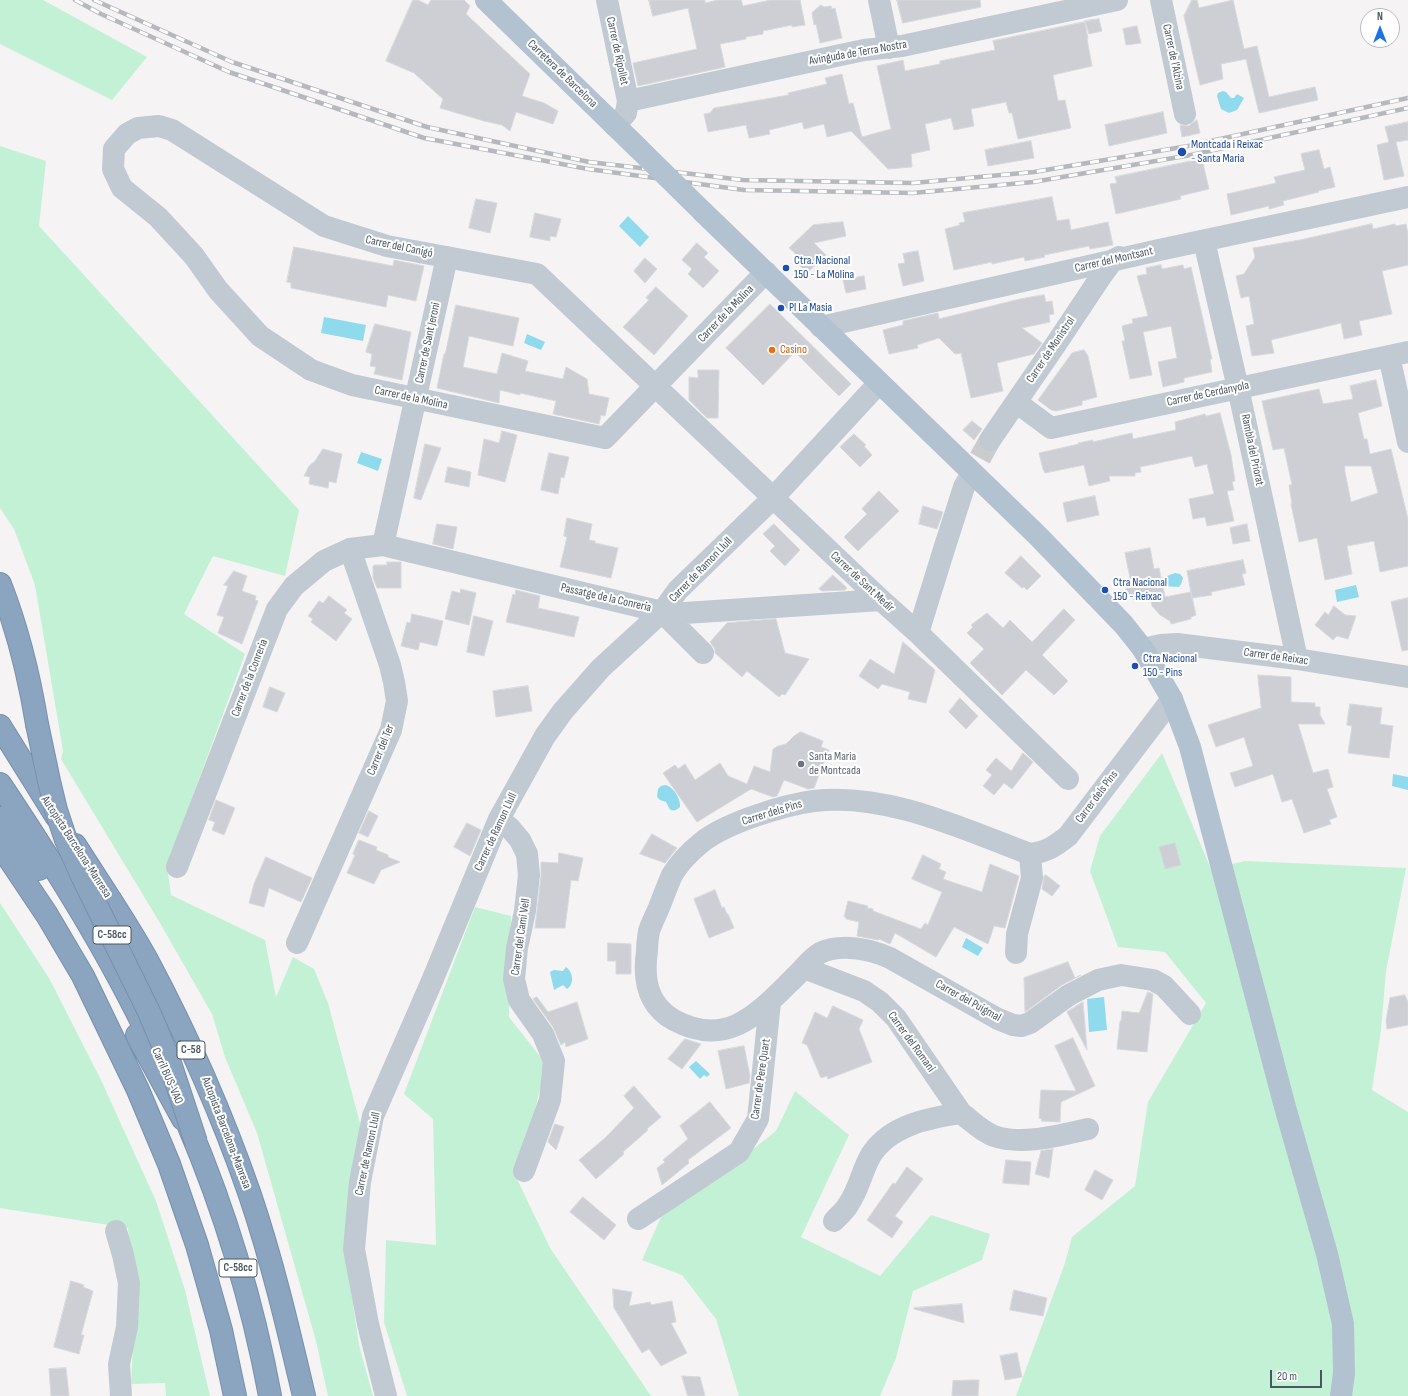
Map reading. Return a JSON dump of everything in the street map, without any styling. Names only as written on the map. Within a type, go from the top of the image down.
[{"type":"highway","name":"C-58cc","points":[[0,584],[24,654],[48,781],[66,840],[82,876],[149,1012],[168,1057],[196,1142]]},
{"type":"highway","name":"Autopista Barcelona-Manresa","points":[[0,726],[146,959],[200,1068],[220,1115],[250,1196],[275,1278],[304,1396]]},
{"type":"highway","name":"Carril BUS-VAO","points":[[0,784],[49,859],[124,987],[168,1076],[196,1142],[225,1224],[242,1280],[270,1396]]},
{"type":"highway","name":"C-58cc","points":[[0,818],[36,865],[96,964],[196,1142]]},
{"type":"highway","points":[[0,845],[47,915],[83,976],[138,1090],[169,1164],[197,1245],[221,1330],[236,1396]]},
{"type":"main road","name":"Carretera de Barcelona","points":[[486,0],[821,327],[1038,536],[1124,625],[1144,649],[1172,700],[1190,746],[1285,1107],[1327,1254],[1343,1324],[1344,1373],[1341,1396]]},
{"type":"street","name":"Carrer de Ripollet","points":[[607,0],[628,101]]},
{"type":"street","points":[[879,0],[889,48]]},
{"type":"street","name":"Avinguda de Terra Nostra","points":[[628,101],[864,50],[889,48],[1116,0]]},
{"type":"street","name":"Carrer de l'Alzina","points":[[1161,0],[1185,114]]},
{"type":"street","points":[[615,126],[626,113],[628,101]]},
{"type":"street","name":"Carrer del Canigó","points":[[127,134],[138,128],[158,126],[172,130],[324,226],[387,246],[537,274],[655,386]]},
{"type":"street","name":"Carrer de la Molina","points":[[127,134],[114,149],[113,168],[122,188],[158,217],[194,256],[218,290],[260,336],[312,370],[352,385],[416,399],[605,438],[766,272]]},
{"type":"street","points":[[1114,260],[1126,254],[1143,241],[1154,238],[1176,234],[1204,241],[1408,197]]},
{"type":"street","name":"Rambla del Priorat","points":[[1204,241],[1238,388],[1297,659]]},
{"type":"street","name":"Carrer de Sant Jeroni","points":[[383,545],[446,257]]},
{"type":"street","name":"Carrer del Montsant","points":[[821,327],[1114,260]]},
{"type":"street","name":"Carrer de Monistrol","points":[[990,440],[1102,275],[1114,260]]},
{"type":"street","points":[[1398,354],[1408,442]]},
{"type":"street","name":"Carrer de Cerdanyola","points":[[1016,402],[1051,428],[1398,354]]},
{"type":"street","name":"Carrer de Ramon Llull","points":[[386,1396],[368,1324],[354,1249],[360,1182],[373,1116],[432,981],[499,819],[545,736],[563,711],[601,668],[662,612],[678,590],[773,498],[879,382]]},
{"type":"street","name":"Carrer de Sant Medir","points":[[655,386],[881,600],[918,633],[1068,779]]},
{"type":"street","points":[[918,633],[964,488]]},
{"type":"street","name":"Carrer de la Conreria","points":[[177,867],[277,609],[294,586],[324,562],[350,549],[383,545]]},
{"type":"street","name":"Passatge de la Conreria","points":[[383,545],[662,612],[685,613],[881,600]]},
{"type":"street","name":"Carrer del Ter","points":[[297,943],[391,730],[397,701],[390,665],[350,549]]},
{"type":"street","points":[[662,612],[703,653]]},
{"type":"street","name":"Carrer de Reixac","points":[[1144,649],[1161,645],[1177,644],[1297,659],[1408,677]]},
{"type":"street","name":"Carrer dels Pins","points":[[804,968],[770,1002],[744,1021],[732,1027],[717,1031],[702,1030],[673,1019],[661,1010],[652,999],[646,984],[644,968],[649,931],[673,874],[686,857],[702,842],[715,833],[767,812],[796,804],[838,800],[900,807],[1030,854],[1040,853],[1049,850],[1068,836],[1172,700]]},
{"type":"street","name":"Carrer del Camí Vell","points":[[499,819],[510,828],[520,840],[527,854],[529,875],[525,911],[517,948],[514,979],[519,1000],[542,1034],[554,1061],[550,1100],[524,1171]]},
{"type":"street","points":[[1016,953],[1017,934],[1032,878],[1030,854]]},
{"type":"street","name":"Carrer del Puigmal","points":[[804,968],[812,959],[822,952],[845,948],[874,951],[918,973],[998,1019],[1013,1025],[1021,1026],[1030,1023],[1069,995],[1098,980],[1121,974],[1153,980],[1164,986],[1190,1014]]},
{"type":"street","name":"Carrer del Romaní","points":[[804,968],[864,991],[880,1002],[896,1018],[961,1113],[980,1128],[994,1136],[1006,1139],[1022,1140],[1088,1129]]},
{"type":"street","name":"Carrer de Pere Quart","points":[[638,1219],[739,1152],[758,1119],[770,1002]]},
{"type":"street","points":[[834,1221],[848,1206],[872,1154],[883,1142],[896,1131],[919,1121],[938,1116],[961,1113]]},
{"type":"street","points":[[116,1231],[129,1283],[128,1327],[120,1364],[121,1396]]},
{"type":"green space","points":[[0,0],[43,0],[147,57],[112,100],[0,44]]},
{"type":"green space","points":[[0,146],[46,161],[39,226],[299,510],[285,576],[213,556],[184,614],[245,654],[167,866],[171,895],[265,940],[276,997],[293,957],[314,969],[328,1003],[362,1131],[344,1243],[359,1345],[373,1396],[328,1396],[316,1341],[257,1133],[225,1057],[212,1014],[160,923],[61,759],[63,751],[35,585],[14,529],[0,508]]},
{"type":"green space","points":[[1162,753],[1211,869],[1245,861],[1406,868],[1386,971],[1381,1030],[1372,1090],[1408,1112],[1408,1396],[1016,1396],[1065,1263],[1072,1237],[1135,1186],[1148,1102],[1206,1003],[1165,952],[1118,947],[1090,871],[1100,836]]},
{"type":"green space","points":[[0,903],[49,978],[101,1080],[156,1201],[185,1290],[210,1396],[166,1396],[165,1383],[131,1384],[135,1309],[128,1228],[0,1208]]},
{"type":"green space","points":[[475,907],[511,916],[509,1017],[546,1064],[518,1181],[550,1248],[651,1396],[407,1396],[384,1322],[386,1240],[436,1245],[433,1119],[404,1094]]},
{"type":"green space","points":[[795,1091],[849,1135],[801,1237],[880,1276],[931,1215],[990,1234],[982,1260],[913,1291],[896,1358],[880,1396],[739,1396],[716,1319],[682,1275],[642,1260],[665,1208],[713,1181],[776,1131]]},
{"type":"water","points":[[1223,91],[1226,92],[1231,98],[1234,98],[1237,94],[1244,98],[1237,110],[1229,113],[1221,109],[1217,96],[1218,93]]},
{"type":"water","points":[[628,216],[649,237],[640,247],[619,226]]},
{"type":"water","points":[[324,317],[366,325],[363,341],[321,333]]},
{"type":"water","points":[[527,334],[545,342],[541,350],[524,343]]},
{"type":"water","points":[[361,452],[382,459],[378,471],[357,463]]},
{"type":"water","points":[[1175,573],[1180,574],[1183,578],[1179,587],[1162,586],[1159,579]]},
{"type":"water","points":[[1356,585],[1359,597],[1337,602],[1335,590]]},
{"type":"water","points":[[1393,774],[1408,777],[1408,790],[1392,786]]},
{"type":"water","points":[[665,785],[674,790],[678,797],[680,807],[676,810],[671,810],[666,802],[657,797],[658,789]]},
{"type":"water","points":[[966,938],[983,948],[978,956],[962,947]]},
{"type":"water","points":[[566,967],[572,975],[570,987],[567,989],[563,985],[554,990],[550,972],[554,970],[563,971]]},
{"type":"water","points":[[1104,997],[1107,1030],[1089,1032],[1087,999]]},
{"type":"water","points":[[696,1061],[710,1074],[707,1077],[704,1075],[700,1079],[689,1067]]},
{"type":"building","points":[[413,0],[418,0],[428,5],[431,0],[464,0],[470,6],[466,14],[530,74],[522,96],[544,103],[558,111],[553,124],[516,112],[510,131],[502,125],[440,108],[443,99],[414,73],[386,61]]},
{"type":"building","points":[[649,0],[705,0],[705,3],[718,0],[741,0],[743,6],[771,0],[800,0],[805,25],[792,27],[792,25],[763,31],[763,34],[720,44],[725,67],[638,86],[633,63],[697,49],[688,8],[653,16]]},
{"type":"building","points":[[897,0],[980,0],[981,7],[903,23]]},
{"type":"building","points":[[1192,0],[1197,0],[1199,8],[1233,0],[1244,49],[1257,46],[1269,97],[1315,87],[1318,100],[1259,113],[1246,59],[1221,64],[1223,79],[1200,85],[1184,16]]},
{"type":"building","points":[[821,5],[824,7],[831,6],[832,9],[835,8],[842,38],[820,43],[812,13]]},
{"type":"building","points":[[1099,19],[1102,31],[1089,34],[1085,21]]},
{"type":"building","points":[[1085,22],[1092,66],[1053,75],[1058,101],[1065,100],[1071,128],[1018,139],[1012,113],[1009,113],[1006,102],[971,109],[974,126],[954,130],[951,118],[925,124],[930,150],[911,154],[912,167],[888,169],[851,131],[827,137],[824,124],[804,129],[802,122],[769,130],[770,134],[749,138],[746,125],[708,132],[704,114],[710,113],[714,108],[789,95],[788,93],[827,84],[825,78],[842,74],[849,104],[853,103],[862,137],[891,129],[877,66],[903,60],[905,71],[940,64],[940,61],[995,50],[993,41]]},
{"type":"building","points":[[1137,26],[1141,43],[1126,45],[1123,29]]},
{"type":"building","points":[[1163,112],[1167,133],[1109,146],[1105,125]]},
{"type":"building","points":[[1197,120],[1200,133],[1182,137],[1180,125],[1188,126]]},
{"type":"building","points":[[1408,122],[1408,140],[1396,142],[1404,176],[1384,180],[1377,145],[1389,142],[1385,127]]},
{"type":"building","points":[[1031,141],[1034,158],[988,166],[985,150]]},
{"type":"building","points":[[1319,150],[1324,169],[1330,167],[1335,187],[1283,201],[1284,205],[1269,209],[1269,206],[1231,215],[1227,194],[1276,183],[1274,177],[1305,170],[1301,154]]},
{"type":"building","points":[[1202,159],[1209,189],[1180,196],[1181,199],[1116,214],[1110,184],[1117,183],[1115,177]]},
{"type":"building","points":[[1052,197],[1057,221],[1069,219],[1071,230],[1108,222],[1113,245],[1090,249],[1089,246],[1044,255],[1045,257],[1025,261],[1024,257],[954,270],[945,229],[965,222],[963,213]]},
{"type":"building","points":[[476,199],[497,203],[490,233],[469,228]]},
{"type":"building","points":[[535,213],[561,219],[556,237],[550,236],[550,241],[530,237]]},
{"type":"building","points":[[843,222],[846,236],[814,243],[826,255],[807,273],[796,262],[795,253],[789,248],[813,225]]},
{"type":"building","points":[[1372,224],[1373,229],[1395,224],[1396,226],[1406,224],[1408,234],[1408,265],[1382,271],[1392,314],[1359,321],[1362,335],[1344,339],[1341,323],[1271,340],[1274,353],[1252,356],[1246,326],[1254,324],[1249,296],[1241,298],[1236,276],[1244,274],[1255,257],[1253,248],[1300,240]]},
{"type":"building","points":[[697,243],[708,253],[704,257],[719,271],[703,288],[688,274],[692,269],[682,260]]},
{"type":"building","points":[[294,247],[393,266],[394,260],[424,266],[416,301],[388,295],[386,307],[291,288],[291,283],[287,282]]},
{"type":"building","points":[[918,251],[924,281],[903,286],[898,264],[905,263],[903,254]]},
{"type":"building","points":[[645,258],[657,269],[645,283],[634,271]]},
{"type":"building","points":[[1161,265],[1162,269],[1183,265],[1184,269],[1191,267],[1212,359],[1210,359],[1212,372],[1184,378],[1184,382],[1163,387],[1158,362],[1177,358],[1171,326],[1143,332],[1152,375],[1130,379],[1122,341],[1125,341],[1122,326],[1133,323],[1132,319],[1148,316],[1137,276],[1147,274],[1146,268]]},
{"type":"building","points":[[864,276],[866,289],[846,293],[843,280]]},
{"type":"building","points":[[656,287],[688,316],[654,355],[623,327],[649,300],[646,298]]},
{"type":"building","points":[[1044,295],[1046,302],[1052,301],[1054,314],[1049,315],[1050,322],[1022,328],[1042,343],[1034,354],[997,363],[1003,391],[971,398],[961,353],[955,354],[939,338],[917,345],[918,348],[889,354],[883,330],[903,325],[903,321],[938,313],[939,319],[1020,299]]},
{"type":"building","points":[[770,304],[851,384],[839,396],[795,352],[763,385],[726,348]]},
{"type":"building","points":[[456,305],[519,318],[513,346],[469,336],[463,367],[497,374],[502,353],[528,361],[525,371],[563,379],[566,367],[587,379],[589,394],[609,398],[605,416],[601,415],[599,424],[553,414],[556,401],[520,393],[520,395],[500,390],[499,403],[437,388]]},
{"type":"building","points":[[375,324],[411,332],[402,380],[374,374],[376,367],[370,366],[372,354],[366,352]]},
{"type":"building","points":[[1084,350],[1088,356],[1097,397],[1082,401],[1082,405],[1056,411],[1051,410],[1038,400],[1072,353]]},
{"type":"building","points":[[698,370],[719,370],[718,418],[707,418],[689,400],[689,377],[698,378]]},
{"type":"building","points":[[1376,380],[1382,406],[1358,413],[1364,439],[1367,439],[1370,454],[1391,449],[1408,519],[1408,566],[1380,572],[1374,541],[1347,546],[1352,574],[1325,580],[1317,538],[1299,542],[1291,504],[1289,485],[1292,485],[1284,448],[1273,450],[1262,401],[1319,389],[1323,404],[1353,399],[1350,386]],"holes":[[[1345,466],[1371,466],[1378,493],[1351,502]]]},
{"type":"building","points":[[1220,413],[1231,455],[1235,481],[1232,482],[1234,490],[1227,491],[1234,521],[1207,526],[1205,517],[1193,519],[1189,499],[1214,494],[1207,464],[1195,467],[1192,456],[1140,467],[1141,472],[1135,473],[1135,476],[1109,476],[1110,481],[1089,486],[1084,465],[1045,473],[1043,469],[1039,453],[1079,444],[1078,443],[1093,440],[1093,442],[1132,433],[1133,439],[1176,430],[1175,422],[1205,414],[1206,416]]},
{"type":"building","points":[[972,421],[982,429],[974,440],[963,430]]},
{"type":"building","points":[[502,431],[517,435],[505,482],[478,475],[484,439],[499,443]]},
{"type":"building","points":[[854,434],[866,445],[864,446],[872,455],[860,467],[840,447]]},
{"type":"building","points":[[425,444],[441,448],[421,500],[414,498]]},
{"type":"building","points":[[323,449],[342,454],[336,483],[329,481],[328,488],[309,484],[310,477],[304,476],[309,466],[315,461]]},
{"type":"building","points":[[549,453],[569,457],[564,478],[561,477],[558,494],[541,490]]},
{"type":"building","points":[[448,467],[471,472],[469,487],[445,482]]},
{"type":"building","points":[[879,491],[899,511],[858,551],[844,537],[867,514],[862,509]]},
{"type":"building","points":[[1095,496],[1099,515],[1067,522],[1063,503]]},
{"type":"building","points":[[923,506],[943,512],[937,529],[919,524]]},
{"type":"building","points":[[567,518],[592,524],[589,540],[595,541],[595,543],[618,548],[611,578],[560,567],[567,537],[564,536]]},
{"type":"building","points":[[437,524],[457,527],[453,549],[433,544]]},
{"type":"building","points":[[774,524],[800,550],[785,566],[770,551],[775,546],[763,534]]},
{"type":"building","points":[[1247,524],[1250,541],[1233,544],[1230,528]]},
{"type":"building","points":[[1150,548],[1154,569],[1159,568],[1165,597],[1191,592],[1196,615],[1191,617],[1191,619],[1171,624],[1170,621],[1160,615],[1152,606],[1149,592],[1135,600],[1126,595],[1126,586],[1131,583],[1125,553]]},
{"type":"building","points":[[1021,556],[1041,576],[1027,590],[1024,587],[1022,588],[1005,573]]},
{"type":"building","points":[[1243,560],[1246,573],[1242,574],[1245,585],[1211,592],[1212,595],[1192,598],[1187,571]]},
{"type":"building","points":[[387,562],[401,562],[401,588],[377,588],[373,578],[373,566],[387,565]]},
{"type":"building","points":[[234,571],[247,576],[242,591],[256,596],[255,600],[258,601],[242,644],[218,633],[224,617],[217,615],[228,586],[224,585]]},
{"type":"building","points":[[833,575],[847,588],[845,590],[822,591],[819,589]]},
{"type":"building","points":[[461,589],[476,593],[469,625],[445,619],[452,591],[460,593]]},
{"type":"building","points":[[516,590],[540,596],[538,608],[579,617],[574,637],[506,622],[513,594],[515,595]]},
{"type":"building","points":[[329,596],[347,610],[344,613],[352,619],[336,641],[311,622],[313,619],[308,616],[319,601],[323,603]]},
{"type":"building","points":[[1408,598],[1408,650],[1402,651],[1391,602]]},
{"type":"building","points":[[1334,606],[1345,615],[1356,616],[1348,639],[1337,636],[1333,640],[1315,625],[1325,612],[1328,615]]},
{"type":"building","points":[[1064,609],[1075,620],[1042,655],[1068,681],[1054,695],[1026,670],[1002,695],[970,663],[984,649],[967,633],[973,627],[971,625],[987,613],[1003,628],[1010,620],[1032,642]]},
{"type":"building","points":[[412,614],[443,621],[437,646],[420,642],[418,650],[401,646],[407,622],[410,623]]},
{"type":"building","points":[[474,616],[493,621],[484,656],[467,652]]},
{"type":"building","points":[[776,619],[785,653],[809,659],[785,695],[782,694],[779,697],[747,671],[742,677],[715,653],[715,649],[710,642],[727,623]]},
{"type":"building","points":[[903,642],[935,670],[926,703],[908,699],[910,692],[882,684],[878,689],[859,676],[870,659],[894,674]]},
{"type":"building","points":[[1258,675],[1291,677],[1291,702],[1315,703],[1315,707],[1320,707],[1320,715],[1325,724],[1298,724],[1313,773],[1328,769],[1333,787],[1327,789],[1337,817],[1329,820],[1331,824],[1304,833],[1292,799],[1282,802],[1273,774],[1235,787],[1230,773],[1253,766],[1244,737],[1216,747],[1208,725],[1261,708]]},
{"type":"building","points":[[528,686],[532,711],[496,717],[493,691]]},
{"type":"building","points":[[270,687],[285,693],[277,712],[263,707]]},
{"type":"building","points":[[960,698],[978,716],[966,729],[949,712]]},
{"type":"building","points":[[1350,704],[1382,708],[1380,724],[1393,726],[1389,758],[1348,753],[1352,726],[1347,725]]},
{"type":"building","points":[[801,732],[823,741],[821,747],[829,750],[814,788],[808,789],[784,780],[777,796],[773,797],[751,789],[697,822],[663,773],[675,765],[678,769],[685,764],[695,780],[720,763],[728,776],[747,784],[754,766],[770,772],[773,749],[786,744],[794,736]]},
{"type":"building","points":[[1023,753],[1033,762],[1012,789],[1004,783],[994,795],[983,786],[992,775],[986,770],[996,758],[1011,771]]},
{"type":"building","points":[[216,800],[235,808],[224,835],[212,830],[215,822],[209,820]]},
{"type":"building","points":[[369,811],[378,816],[368,837],[359,833]]},
{"type":"building","points":[[467,823],[481,830],[470,856],[454,847]]},
{"type":"building","points":[[652,834],[677,848],[665,863],[640,854]]},
{"type":"building","points":[[359,840],[377,847],[376,850],[400,862],[381,870],[374,884],[347,873],[355,855],[353,854]]},
{"type":"building","points":[[1175,843],[1181,865],[1165,869],[1159,847]]},
{"type":"building","points":[[559,853],[583,858],[578,881],[571,880],[565,928],[535,928],[541,876],[541,862],[558,863]]},
{"type":"building","points":[[923,855],[941,864],[939,869],[946,872],[943,879],[982,892],[990,864],[1019,876],[1005,928],[994,926],[988,944],[954,927],[936,957],[895,933],[890,944],[879,939],[857,936],[859,922],[846,919],[846,917],[844,917],[848,901],[868,906],[867,908],[873,909],[873,911],[921,929],[925,923],[928,925],[942,892],[912,879]]},
{"type":"building","points":[[266,857],[312,878],[301,902],[269,888],[264,907],[249,903],[254,884]]},
{"type":"building","points":[[1046,875],[1060,886],[1052,896],[1042,889],[1044,876]]},
{"type":"building","points":[[715,890],[722,908],[724,907],[734,928],[709,938],[694,899]]},
{"type":"building","points":[[608,943],[631,944],[631,974],[616,974],[616,961],[608,961]]},
{"type":"building","points":[[1068,962],[1075,978],[1081,975],[1062,985],[1025,1012],[1024,978]]},
{"type":"building","points":[[1148,992],[1153,994],[1147,1052],[1117,1049],[1122,1011],[1139,1013]]},
{"type":"building","points":[[1405,995],[1408,1002],[1408,1025],[1387,1029],[1386,1021],[1390,998]]},
{"type":"building","points":[[537,997],[548,1012],[577,1002],[588,1039],[566,1047],[565,1042],[561,1045],[553,1027],[533,999]]},
{"type":"building","points":[[1083,1002],[1087,1050],[1067,1012]]},
{"type":"building","points":[[833,1006],[863,1020],[859,1029],[872,1062],[828,1079],[827,1076],[821,1078],[807,1045],[802,1043],[815,1012],[827,1018]]},
{"type":"building","points":[[1073,1038],[1095,1086],[1061,1102],[1060,1122],[1041,1121],[1042,1119],[1039,1118],[1041,1090],[1076,1091],[1055,1046]]},
{"type":"building","points":[[685,1039],[701,1044],[682,1069],[668,1059]]},
{"type":"building","points":[[744,1046],[750,1076],[749,1083],[726,1089],[718,1051]]},
{"type":"building","points":[[634,1086],[661,1117],[623,1152],[624,1154],[596,1179],[579,1160],[605,1138],[634,1108],[624,1096]]},
{"type":"building","points":[[710,1102],[731,1128],[688,1160],[689,1163],[662,1185],[657,1168],[665,1162],[663,1160],[688,1139],[680,1126]]},
{"type":"building","points":[[555,1124],[564,1127],[556,1150],[548,1142]]},
{"type":"building","points":[[1053,1149],[1049,1178],[1035,1174],[1041,1151]]},
{"type":"building","points":[[1006,1160],[1031,1162],[1029,1185],[1003,1183]]},
{"type":"building","points":[[907,1167],[923,1179],[895,1216],[903,1222],[892,1238],[867,1220],[893,1183],[895,1184]]},
{"type":"building","points":[[1095,1170],[1113,1180],[1102,1200],[1085,1190]]},
{"type":"building","points":[[583,1197],[616,1225],[604,1240],[570,1212]]},
{"type":"building","points":[[71,1281],[84,1285],[83,1287],[93,1291],[81,1335],[84,1335],[79,1354],[54,1347]]},
{"type":"building","points":[[613,1289],[632,1292],[629,1306],[650,1302],[651,1305],[672,1301],[676,1322],[671,1323],[687,1353],[661,1366],[649,1349],[642,1353],[614,1308]]},
{"type":"building","points":[[1014,1290],[1047,1298],[1043,1316],[1010,1310]]},
{"type":"building","points":[[962,1304],[964,1323],[914,1309],[914,1308]]},
{"type":"building","points":[[1017,1353],[1022,1377],[1005,1380],[1000,1356]]},
{"type":"building","points":[[66,1368],[69,1396],[51,1396],[49,1369]]},
{"type":"building","points":[[682,1376],[700,1377],[705,1396],[688,1396]]},
{"type":"building","points":[[979,1380],[978,1396],[952,1396],[953,1381]]},
{"type":"tunnel","points":[[964,487],[990,440]]},
{"type":"railway","points":[[75,0],[101,14],[229,72],[424,138],[588,169],[744,190],[913,193],[1033,182],[1191,155],[1408,108]]},
{"type":"railway","points":[[94,0],[232,62],[427,127],[589,162],[743,180],[913,183],[1034,172],[1188,146],[1408,98]]},
{"type":"place","name":"Montcada i Reixac - Santa Maria","points":[[1182,152]]},
{"type":"place","name":"Ctra. Nacional 150 - La Molina","points":[[786,268]]},
{"type":"place","name":"Pl La Masia","points":[[781,308]]},
{"type":"place","name":"Casino","points":[[772,350]]},
{"type":"place","name":"Ctra Nacional 150 - Reixac","points":[[1105,590]]},
{"type":"place","name":"Ctra Nacional 150 - Pins","points":[[1135,666]]},
{"type":"place","name":"Santa Maria de Montcada","points":[[801,764]]}]
